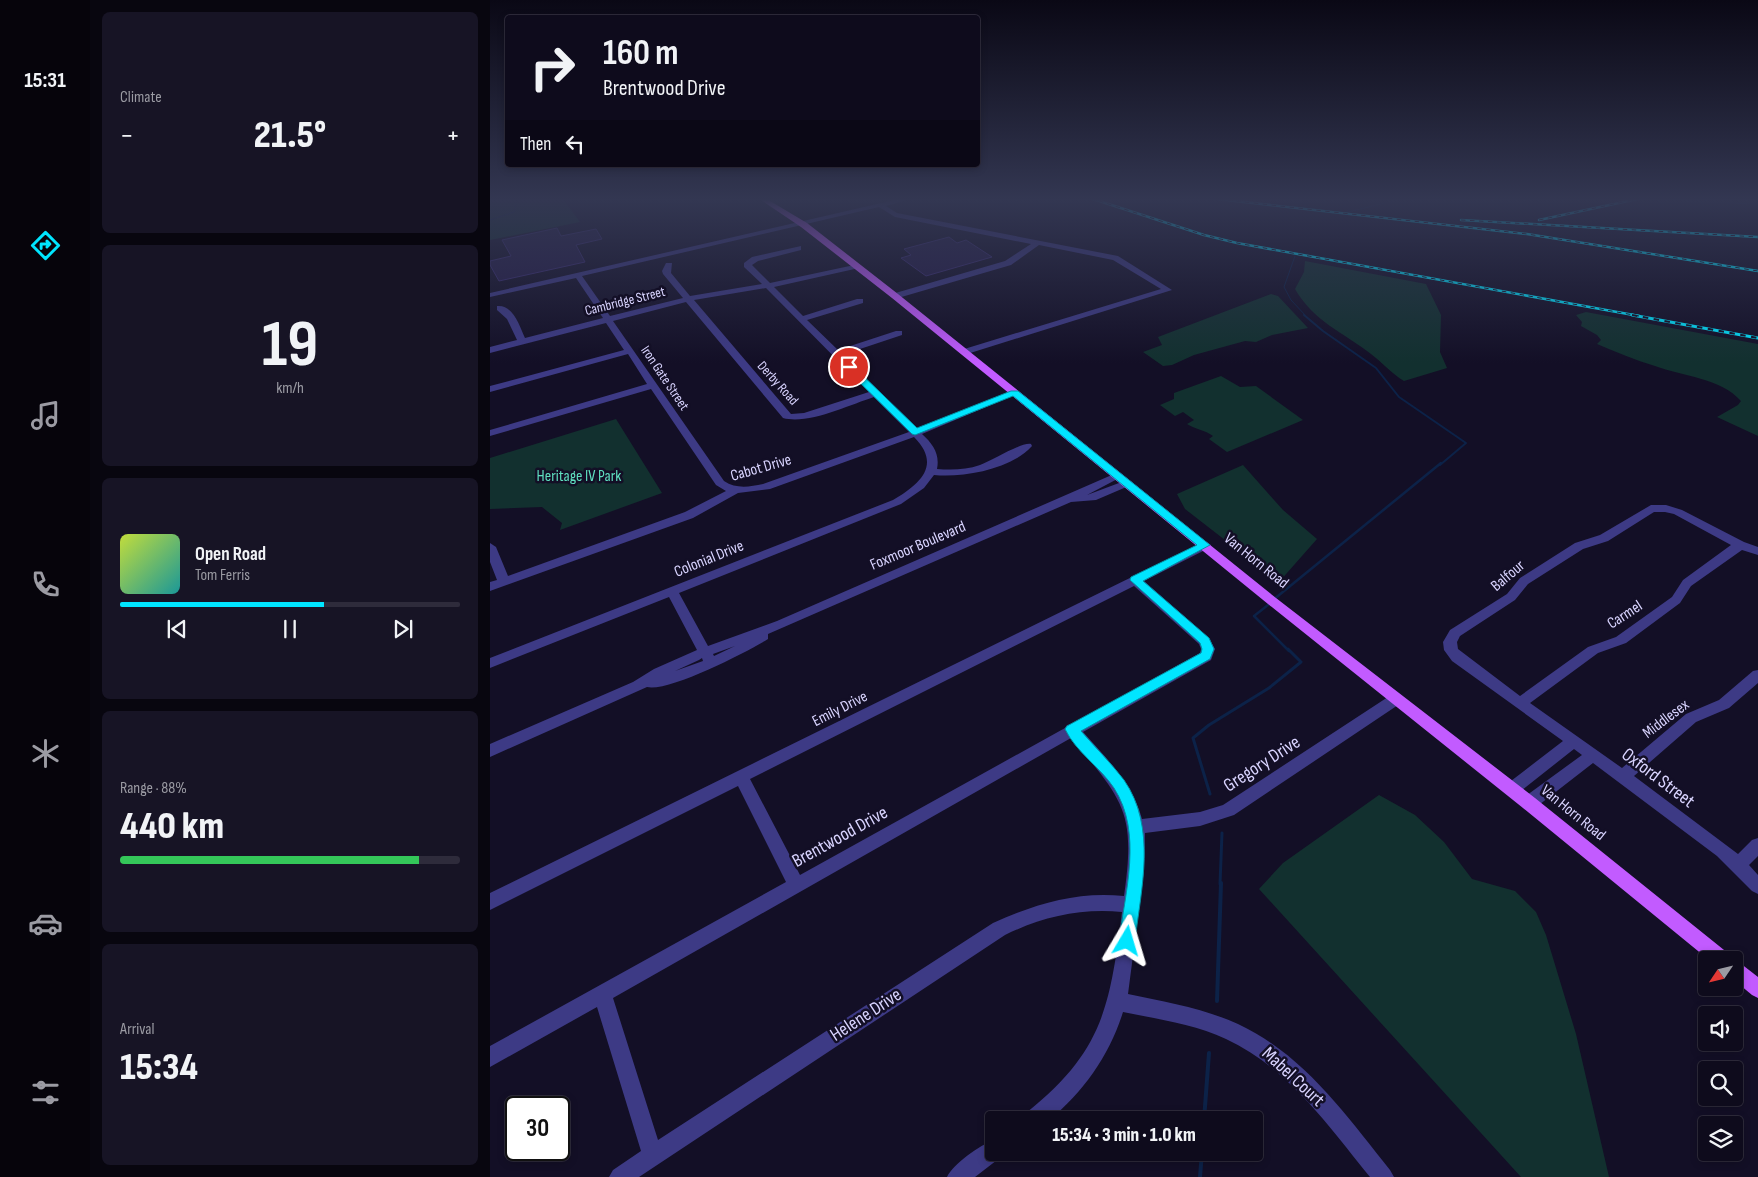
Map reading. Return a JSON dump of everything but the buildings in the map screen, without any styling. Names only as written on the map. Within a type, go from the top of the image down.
[{"type":"main road","name":"Van Horn Road","points":[[840,253],[1396,699],[1512,789],[1712,951]]},
{"type":"main road","points":[[1743,976],[1758,989]]},
{"type":"street","points":[[490,297],[677,253]]},
{"type":"street","points":[[779,253],[749,261],[747,265],[927,444],[932,452],[931,472],[960,473],[980,470],[1008,458],[1026,446]]},
{"type":"street","points":[[895,296],[1008,263],[1023,253]]},
{"type":"street","points":[[964,352],[1168,290],[1115,258],[1089,253]]},
{"type":"street","name":"Derby Road","points":[[669,265],[666,271],[667,274],[787,416],[794,418],[806,416],[875,393]]},
{"type":"street","name":"Cambridge Street","points":[[490,350],[717,293],[799,281],[856,266]]},
{"type":"street","name":"Iron Gate Street","points":[[578,276],[720,483],[725,487],[736,490]]},
{"type":"street","points":[[800,319],[860,301]]},
{"type":"street","points":[[500,308],[510,315],[522,342]]},
{"type":"street","points":[[836,354],[899,333]]},
{"type":"street","points":[[490,389],[630,351]]},
{"type":"street","points":[[490,433],[653,385]]},
{"type":"street","name":"Cabot Drive","points":[[490,587],[683,517],[714,503],[736,490],[766,487],[1014,393]]},
{"type":"street","name":"Colonial Drive","points":[[490,663],[897,502],[918,488],[931,472]]},
{"type":"street","name":"Foxmoor Boulevard","points":[[490,750],[638,686],[675,677],[708,657],[758,639],[782,624],[1067,500],[1092,498],[1122,479]]},
{"type":"street","name":"Balfour","points":[[1593,755],[1457,657],[1451,650],[1450,642],[1455,633],[1511,597],[1524,581],[1579,546],[1604,538],[1648,510],[1655,508],[1678,512],[1740,545],[1758,551]]},
{"type":"street","name":"Emily Drive","points":[[490,902],[1205,545]]},
{"type":"street","name":"Carmel","points":[[1520,703],[1594,650],[1629,635],[1676,600],[1687,583],[1740,545]]},
{"type":"street","points":[[490,547],[504,582]]},
{"type":"street","name":"Brentwood Drive","points":[[490,1057],[1072,729],[1202,659],[1208,651],[1208,646],[1204,641],[1135,580]]},
{"type":"street","points":[[672,591],[708,657]]},
{"type":"street","name":"Middlesex","points":[[1622,776],[1691,718],[1724,704],[1758,675]]},
{"type":"street","name":"Gregory Drive","points":[[1136,827],[1200,820],[1228,810],[1396,699]]},
{"type":"street","points":[[1046,1111],[1076,1080],[1100,1045],[1110,1024],[1118,1001],[1137,858],[1136,827],[1130,805],[1119,785],[1072,729]]},
{"type":"street","points":[[1512,789],[1574,741]]},
{"type":"street","points":[[1529,803],[1593,755]]},
{"type":"street","name":"Oxford Street","points":[[1593,755],[1723,851],[1758,886]]},
{"type":"street","points":[[742,777],[796,885]]},
{"type":"street","points":[[1738,865],[1758,845]]},
{"type":"street","name":"Helene Drive","points":[[620,1177],[999,929],[1038,912],[1065,905],[1082,902],[1131,905]]},
{"type":"street","points":[[602,993],[653,1155]]},
{"type":"street","name":"Mabel Court","points":[[1118,1001],[1213,1024],[1248,1039],[1265,1049],[1282,1061],[1312,1091],[1383,1177]]},
{"type":"street","points":[[958,1177],[985,1157]]},
{"type":"green space","points":[[1305,261],[1426,284],[1441,315],[1440,352],[1447,368],[1404,381],[1395,375],[1371,354],[1320,318],[1303,300],[1295,289],[1304,272]]},
{"type":"green space","points":[[1271,294],[1278,296],[1308,328],[1272,335],[1256,342],[1245,341],[1194,355],[1172,365],[1163,366],[1143,352],[1162,345],[1158,337]]},
{"type":"green space","points":[[1586,312],[1758,344],[1758,436],[1717,417],[1738,405],[1741,401],[1733,393],[1712,382],[1648,364],[1597,344],[1601,340],[1597,335],[1581,326],[1582,322],[1576,315]]},
{"type":"green space","points":[[1221,376],[1240,387],[1256,386],[1303,420],[1227,452],[1209,439],[1213,436],[1187,424],[1194,420],[1183,412],[1175,416],[1160,405],[1174,399],[1174,393]]},
{"type":"green space","name":"Heritage IV Park","points":[[616,419],[662,493],[560,530],[562,523],[542,507],[490,509],[490,458]]},
{"type":"green space","points":[[1243,465],[1283,510],[1317,539],[1279,582],[1185,509],[1177,494]]},
{"type":"green space","points":[[1379,795],[1415,815],[1444,842],[1472,879],[1515,891],[1536,912],[1546,935],[1576,1034],[1609,1177],[1521,1177],[1259,889],[1283,863]]},
{"type":"waterway","points":[[1295,256],[1284,287],[1291,300],[1306,316]]},
{"type":"waterway","points":[[1304,315],[1323,331],[1376,368],[1399,397],[1466,443],[1440,465]]},
{"type":"waterway","points":[[1273,600],[1441,463]]},
{"type":"waterway","points":[[1268,605],[1254,616],[1289,651]]},
{"type":"waterway","points":[[1210,794],[1193,738],[1209,725],[1269,688],[1301,662],[1288,649]]},
{"type":"waterway","points":[[1220,884],[1222,833]]},
{"type":"waterway","points":[[1217,1001],[1221,883]]},
{"type":"waterway","points":[[1205,1111],[1209,1053]]},
{"type":"waterway","points":[[1200,1177],[1201,1161]]},
{"type":"railway","points":[[1292,253],[1639,316]]},
{"type":"railway","points":[[1645,253],[1758,271]]},
{"type":"railway","points":[[1632,315],[1758,338]]},
{"type":"route","points":[[849,367],[915,432],[1014,393],[1205,545],[1135,580],[1207,643],[1208,651],[1206,656],[1072,729],[1119,785],[1130,805],[1136,827],[1137,858],[1127,941]]}]
